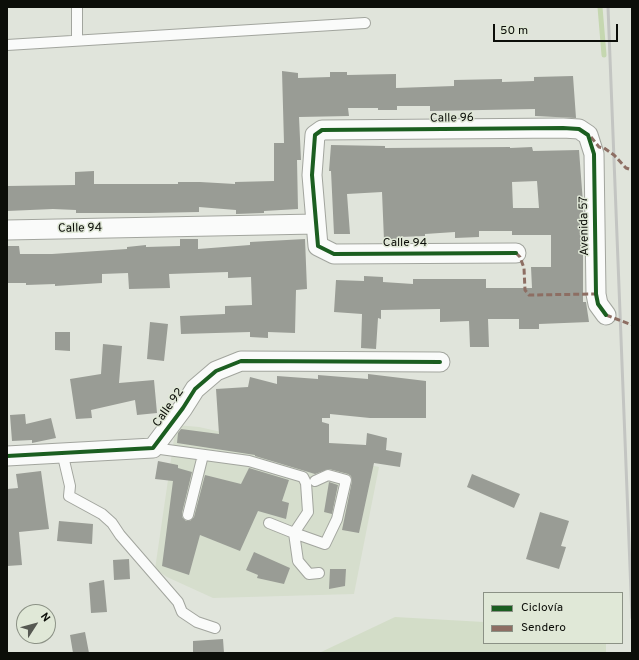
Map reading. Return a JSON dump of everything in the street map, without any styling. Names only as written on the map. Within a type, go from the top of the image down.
[{"type":"street","name":"Calle 96","points":[[316,224],[312,175],[315,135],[322,130],[563,128],[579,130],[588,135]]},
{"type":"street","name":"Avenida 57","points":[[588,135],[594,154],[596,294],[598,304],[606,315]]},
{"type":"street","name":"Calle 94","points":[[7,230],[316,224],[318,246],[334,254],[516,253]]},
{"type":"street","name":"Calle 92","points":[[153,448],[183,408],[195,389],[216,371],[241,360],[440,362]]},
{"type":"street","points":[[7,456],[153,448]]},
{"type":"lane","points":[[77,7],[77,40]]},
{"type":"lane","points":[[7,45],[364,23]]},
{"type":"lane","points":[[153,448],[249,461],[303,477],[306,482],[308,512],[294,533],[298,561],[309,574],[319,573]]},
{"type":"lane","points":[[62,452],[70,486],[69,496],[102,514],[112,523],[120,535],[178,602],[182,612],[197,622],[214,628]]},
{"type":"lane","points":[[188,515],[203,455]]},
{"type":"lane","points":[[269,523],[325,544],[337,519],[346,480],[328,475],[315,482]]},
{"type":"shaded area","points":[[176,425],[199,427],[379,467],[354,594],[213,598],[167,577],[155,569]]},
{"type":"shaded area","points":[[395,617],[483,622],[483,644],[606,644],[606,653],[319,653]]},
{"type":"building","points":[[282,71],[298,73],[298,78],[330,77],[330,72],[347,72],[347,75],[396,74],[396,88],[454,86],[454,80],[502,79],[502,82],[534,81],[534,77],[573,76],[576,118],[535,116],[535,109],[430,111],[430,106],[397,106],[397,110],[378,110],[378,108],[348,108],[349,116],[299,117],[301,160],[297,160],[298,209],[264,211],[264,213],[236,214],[236,210],[199,207],[199,212],[76,213],[76,210],[53,209],[7,211],[7,186],[75,185],[75,172],[94,171],[94,184],[178,184],[178,182],[200,182],[235,184],[235,182],[274,181],[274,143],[284,143]]},
{"type":"building","points":[[331,145],[385,146],[385,148],[532,147],[533,151],[579,150],[583,203],[583,302],[586,302],[589,322],[539,324],[539,329],[519,329],[519,319],[488,319],[489,347],[470,347],[469,321],[440,322],[440,309],[381,310],[381,319],[378,318],[376,349],[361,348],[362,314],[334,312],[336,280],[364,281],[364,276],[383,277],[383,282],[413,284],[413,279],[486,279],[486,288],[532,288],[531,267],[551,267],[551,235],[512,235],[512,231],[479,231],[479,237],[455,238],[455,232],[425,234],[425,236],[400,237],[400,240],[384,240],[382,192],[347,194],[350,234],[334,234],[331,171],[329,171]],"holes":[[[537,181],[539,208],[513,208],[512,182]]]},
{"type":"building","points":[[180,239],[198,239],[198,249],[250,245],[250,242],[305,239],[307,289],[296,290],[295,333],[268,332],[268,338],[250,337],[250,332],[181,334],[180,316],[225,314],[225,306],[252,305],[251,277],[228,278],[228,272],[169,274],[170,288],[129,289],[128,273],[102,274],[102,283],[55,286],[55,284],[26,285],[26,283],[7,283],[7,246],[19,246],[20,254],[52,254],[127,249],[127,247],[146,245],[146,247],[180,246]]},
{"type":"building","points":[[150,322],[168,324],[164,361],[147,359]]},
{"type":"building","points":[[55,332],[70,332],[70,351],[55,350]]},
{"type":"building","points":[[103,344],[122,346],[119,383],[154,380],[157,413],[137,415],[135,400],[91,410],[92,418],[76,419],[70,379],[101,374]]},
{"type":"building","points":[[368,374],[426,381],[426,418],[370,418],[330,414],[330,418],[322,418],[322,422],[329,424],[329,443],[366,445],[367,433],[387,438],[386,450],[402,453],[400,467],[374,463],[359,533],[342,530],[352,481],[351,476],[348,474],[329,469],[315,474],[255,455],[177,443],[178,433],[181,429],[219,434],[216,389],[248,387],[250,377],[277,384],[277,376],[318,379],[318,375],[368,379]]},
{"type":"building","points":[[25,414],[26,424],[51,418],[56,438],[32,443],[32,440],[12,441],[10,415]]},
{"type":"building","points":[[158,461],[178,465],[178,468],[192,472],[182,513],[182,517],[186,521],[190,521],[194,517],[205,475],[241,484],[249,468],[289,480],[282,501],[289,503],[286,519],[258,511],[240,551],[200,535],[189,575],[162,566],[173,481],[155,479]]},
{"type":"building","points":[[41,471],[49,529],[19,532],[22,565],[7,566],[7,489],[18,488],[16,474]]},
{"type":"building","points":[[472,474],[520,494],[514,508],[467,487]]},
{"type":"building","points":[[329,482],[338,485],[332,514],[324,512]]},
{"type":"building","points":[[540,512],[569,521],[561,546],[566,547],[559,569],[526,559]]},
{"type":"building","points":[[59,521],[93,524],[92,544],[57,541]]},
{"type":"building","points":[[254,552],[290,568],[284,584],[257,578],[258,575],[246,570]]},
{"type":"building","points":[[129,559],[130,579],[114,580],[113,560]]},
{"type":"building","points":[[330,569],[346,569],[345,586],[329,589]]},
{"type":"building","points":[[104,580],[107,612],[91,613],[89,583]]},
{"type":"building","points":[[85,632],[89,653],[73,653],[70,635]]},
{"type":"building","points":[[223,639],[224,653],[193,653],[193,641]]},
{"type":"waterway","points":[[600,7],[604,55]]},
{"type":"railway","points":[[608,7],[632,618]]},
{"type":"marked path","points":[[591,137],[599,147],[604,148],[614,155],[626,168],[632,170]]},
{"type":"marked path","points":[[516,253],[520,257],[524,268],[525,290],[529,295],[596,294]]},
{"type":"marked path","points":[[606,315],[632,325]]},
{"type":"cycle path","points":[[516,253],[334,254],[318,246],[312,175],[315,135],[322,130],[579,129],[588,135],[594,154],[596,294],[598,304],[606,315]]},
{"type":"cycle path","points":[[7,456],[153,448],[183,408],[195,389],[216,371],[241,361],[440,362]]}]
